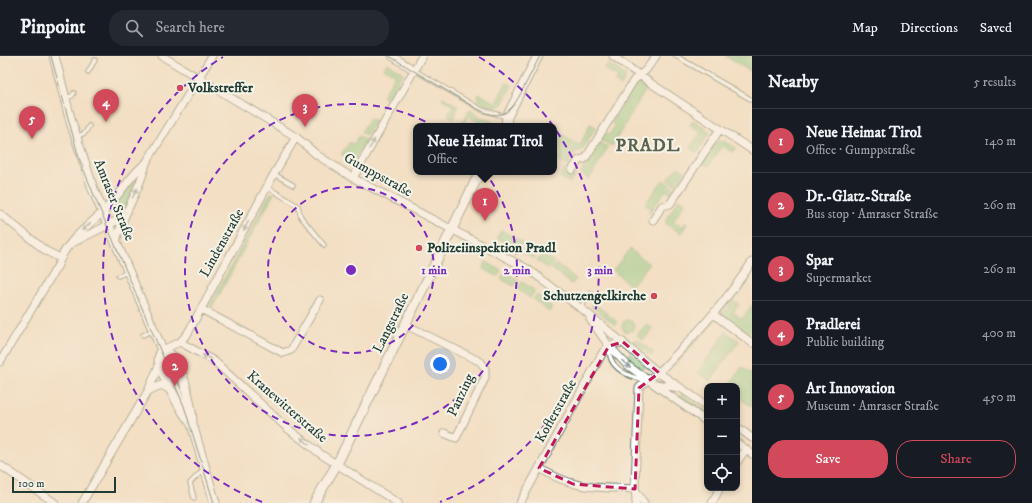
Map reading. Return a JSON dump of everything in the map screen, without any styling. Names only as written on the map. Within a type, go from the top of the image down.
[{"type":"street","name":"Amraser Straße","points":[[54,56],[75,137],[102,212],[162,350],[173,357],[181,374],[192,410],[192,424],[215,503]]},
{"type":"street","name":"Gumppstraße","points":[[162,56],[296,137],[317,155],[353,178],[528,269],[623,342],[659,372],[704,404]]},
{"type":"street","points":[[0,362],[58,265],[60,258],[77,235],[112,203],[132,175],[146,163],[212,56]]},
{"type":"street","points":[[392,56],[414,70]]},
{"type":"street","points":[[353,178],[422,56]]},
{"type":"street","points":[[507,122],[538,56]]},
{"type":"street","points":[[613,56],[752,150]]},
{"type":"street","points":[[572,170],[580,160],[585,159],[589,154],[634,80],[656,56]]},
{"type":"street","points":[[653,220],[662,206],[670,204],[720,129]]},
{"type":"street","name":"Lindenstraße","points":[[162,350],[180,342],[188,333],[274,174],[296,137]]},
{"type":"street","points":[[116,242],[122,218],[142,180],[146,163]]},
{"type":"street","name":"Langstraße","points":[[314,503],[337,464],[479,175]]},
{"type":"street","points":[[0,214],[46,251],[60,258]]},
{"type":"street","points":[[72,243],[109,226],[122,218]]},
{"type":"street","points":[[641,503],[635,489],[639,388],[645,380],[659,372],[713,314],[752,262]]},
{"type":"street","points":[[201,309],[283,353],[291,350],[320,300]]},
{"type":"street","name":"Gumppstraße","points":[[582,310],[609,346],[627,365],[645,380],[704,420]]},
{"type":"street","points":[[713,314],[752,343]]},
{"type":"street","name":"Panzing","points":[[406,325],[481,362],[484,366],[485,378],[456,438],[444,433]]},
{"type":"street","name":"Kranewitterstraße","points":[[180,342],[214,361],[287,428],[322,454],[398,503]]},
{"type":"street","points":[[609,346],[623,342]]},
{"type":"street","name":"Koflerstraße","points":[[520,503],[602,354],[609,346]]},
{"type":"street","points":[[82,503],[148,391],[160,363],[162,350]]},
{"type":"street","name":"Amraser Straße","points":[[160,363],[184,415],[192,424]]},
{"type":"street","name":"Gumppstraße","points":[[645,380],[661,386],[681,388]]},
{"type":"street","points":[[148,391],[161,385],[166,386],[172,391]]},
{"type":"street","points":[[740,429],[752,438]]},
{"type":"street","points":[[740,445],[752,454]]},
{"type":"street","points":[[740,458],[746,449]]},
{"type":"street","points":[[0,465],[55,503]]},
{"type":"street","points":[[539,468],[559,480],[573,484],[588,487],[635,489]]},
{"type":"street","points":[[712,503],[718,491]]},
{"type":"lane","points":[[676,56],[752,100]]},
{"type":"lane","points":[[88,72],[95,60]]},
{"type":"lane","points":[[414,70],[482,110],[507,122]]},
{"type":"lane","points":[[64,98],[72,96],[74,93]]},
{"type":"lane","points":[[75,137],[85,133],[89,126]]},
{"type":"lane","points":[[274,174],[293,185]]},
{"type":"lane","points":[[267,187],[298,206],[301,217],[324,245]]},
{"type":"lane","points":[[118,276],[128,271]]},
{"type":"lane","points":[[582,310],[591,293]]},
{"type":"lane","points":[[143,335],[153,330]]},
{"type":"lane","points":[[194,498],[190,483],[205,468]]},
{"type":"highlighted area","points":[[623,342],[659,373],[639,388],[635,489],[573,484],[539,468],[609,346]]},
{"type":"green space","points":[[725,56],[752,56],[752,72]]},
{"type":"green space","points":[[387,63],[403,73],[388,100],[382,97],[395,76],[394,73],[384,69]]},
{"type":"green space","points":[[608,63],[626,76],[621,86],[615,82],[618,77],[604,69]]},
{"type":"green space","points":[[506,83],[512,85],[501,106],[488,106],[481,103],[477,98],[479,94],[496,103]]},
{"type":"green space","points":[[636,84],[646,89],[612,146],[601,140],[605,133],[609,135],[615,126],[611,123]]},
{"type":"green space","points":[[443,97],[458,106],[454,119],[448,115],[453,105],[442,99]]},
{"type":"green space","points":[[470,109],[482,118],[483,117],[493,122],[481,123],[468,116],[464,123],[463,123]]},
{"type":"green space","points":[[370,118],[376,121],[366,135],[361,132]]},
{"type":"green space","points":[[693,120],[710,132],[697,153],[690,148],[701,132],[690,125]]},
{"type":"green space","points":[[590,124],[596,127],[582,150],[577,152],[557,141],[557,131],[580,145]]},
{"type":"green space","points":[[359,136],[366,140],[355,160],[352,158],[351,160],[341,154],[350,142],[351,144],[355,143]]},
{"type":"green space","points":[[718,140],[724,141],[736,148],[732,152],[722,146],[708,166],[702,163]]},
{"type":"green space","points":[[557,143],[575,153],[568,165],[557,160]]},
{"type":"green space","points":[[599,143],[608,147],[589,180],[581,173]]},
{"type":"green space","points":[[678,167],[685,172],[676,185],[667,180]]},
{"type":"green space","points":[[565,169],[576,176],[570,183],[560,177]]},
{"type":"green space","points":[[137,177],[124,211],[115,204],[124,190]]},
{"type":"green space","points":[[663,180],[674,188],[671,193],[666,190],[648,214],[651,208],[645,204]]},
{"type":"green space","points":[[274,193],[211,310],[209,307],[211,303],[270,194]]},
{"type":"green space","points":[[679,199],[685,203],[673,221],[683,227],[685,223],[687,224],[681,233],[666,224],[666,220]]},
{"type":"green space","points":[[501,230],[522,242],[519,250],[497,238]]},
{"type":"green space","points":[[527,244],[538,251],[534,259],[522,252]]},
{"type":"green space","points":[[630,249],[649,264],[631,286],[613,270]]},
{"type":"green space","points":[[542,254],[554,262],[549,269],[537,261]]},
{"type":"green space","points":[[486,262],[501,270],[498,276],[483,269]]},
{"type":"green space","points":[[556,264],[576,279],[572,284],[552,269]]},
{"type":"green space","points":[[752,268],[744,286],[720,315],[720,311]]},
{"type":"green space","points":[[505,272],[518,280],[514,286],[501,279]]},
{"type":"green space","points":[[522,282],[535,291],[530,298],[517,289]]},
{"type":"green space","points":[[537,295],[552,307],[549,312],[533,299]]},
{"type":"green space","points":[[734,301],[739,304],[733,312],[742,319],[752,305],[752,330],[748,335],[722,316]]},
{"type":"green space","points":[[594,303],[617,322],[615,325],[591,306]]},
{"type":"green space","points":[[628,320],[632,322],[634,326],[632,330],[628,332],[624,330],[622,326],[624,322]]},
{"type":"green space","points":[[715,321],[675,365],[673,365],[711,322]]},
{"type":"green space","points":[[646,324],[653,329],[643,340],[637,335]]},
{"type":"green space","points":[[726,332],[739,341],[710,381],[698,372]]},
{"type":"green space","points":[[636,339],[653,352],[651,356],[633,341]]},
{"type":"green space","points":[[630,352],[645,365],[644,370],[640,370],[625,358]]},
{"type":"green space","points":[[742,367],[752,374],[752,407],[740,398],[740,383],[731,383]]},
{"type":"green space","points":[[682,394],[704,409],[704,416],[678,398]]},
{"type":"tram line","points":[[51,56],[79,158],[184,406],[214,503]]},
{"type":"tram line","points":[[389,56],[483,112],[498,115],[509,110],[514,105],[540,56]]},
{"type":"place","name":"Volkstreffer","points":[[180,88]]},
{"type":"place","name":"Pradlerei","points":[[106,122]]},
{"type":"place","name":"Spar","points":[[305,127]]},
{"type":"place","name":"Art Innovation","points":[[32,139]]},
{"type":"place","name":"Neue Heimat Tirol","points":[[485,221]]},
{"type":"place","name":"Polizeiinspektion Pradl","points":[[419,248]]},
{"type":"place","name":"Schutzengelkirche","points":[[654,296]]},
{"type":"place","name":"Dr.-Glatz-Straße","points":[[175,386]]},
{"type":"district","name":"PRADL","points":[[648,146]]}]
